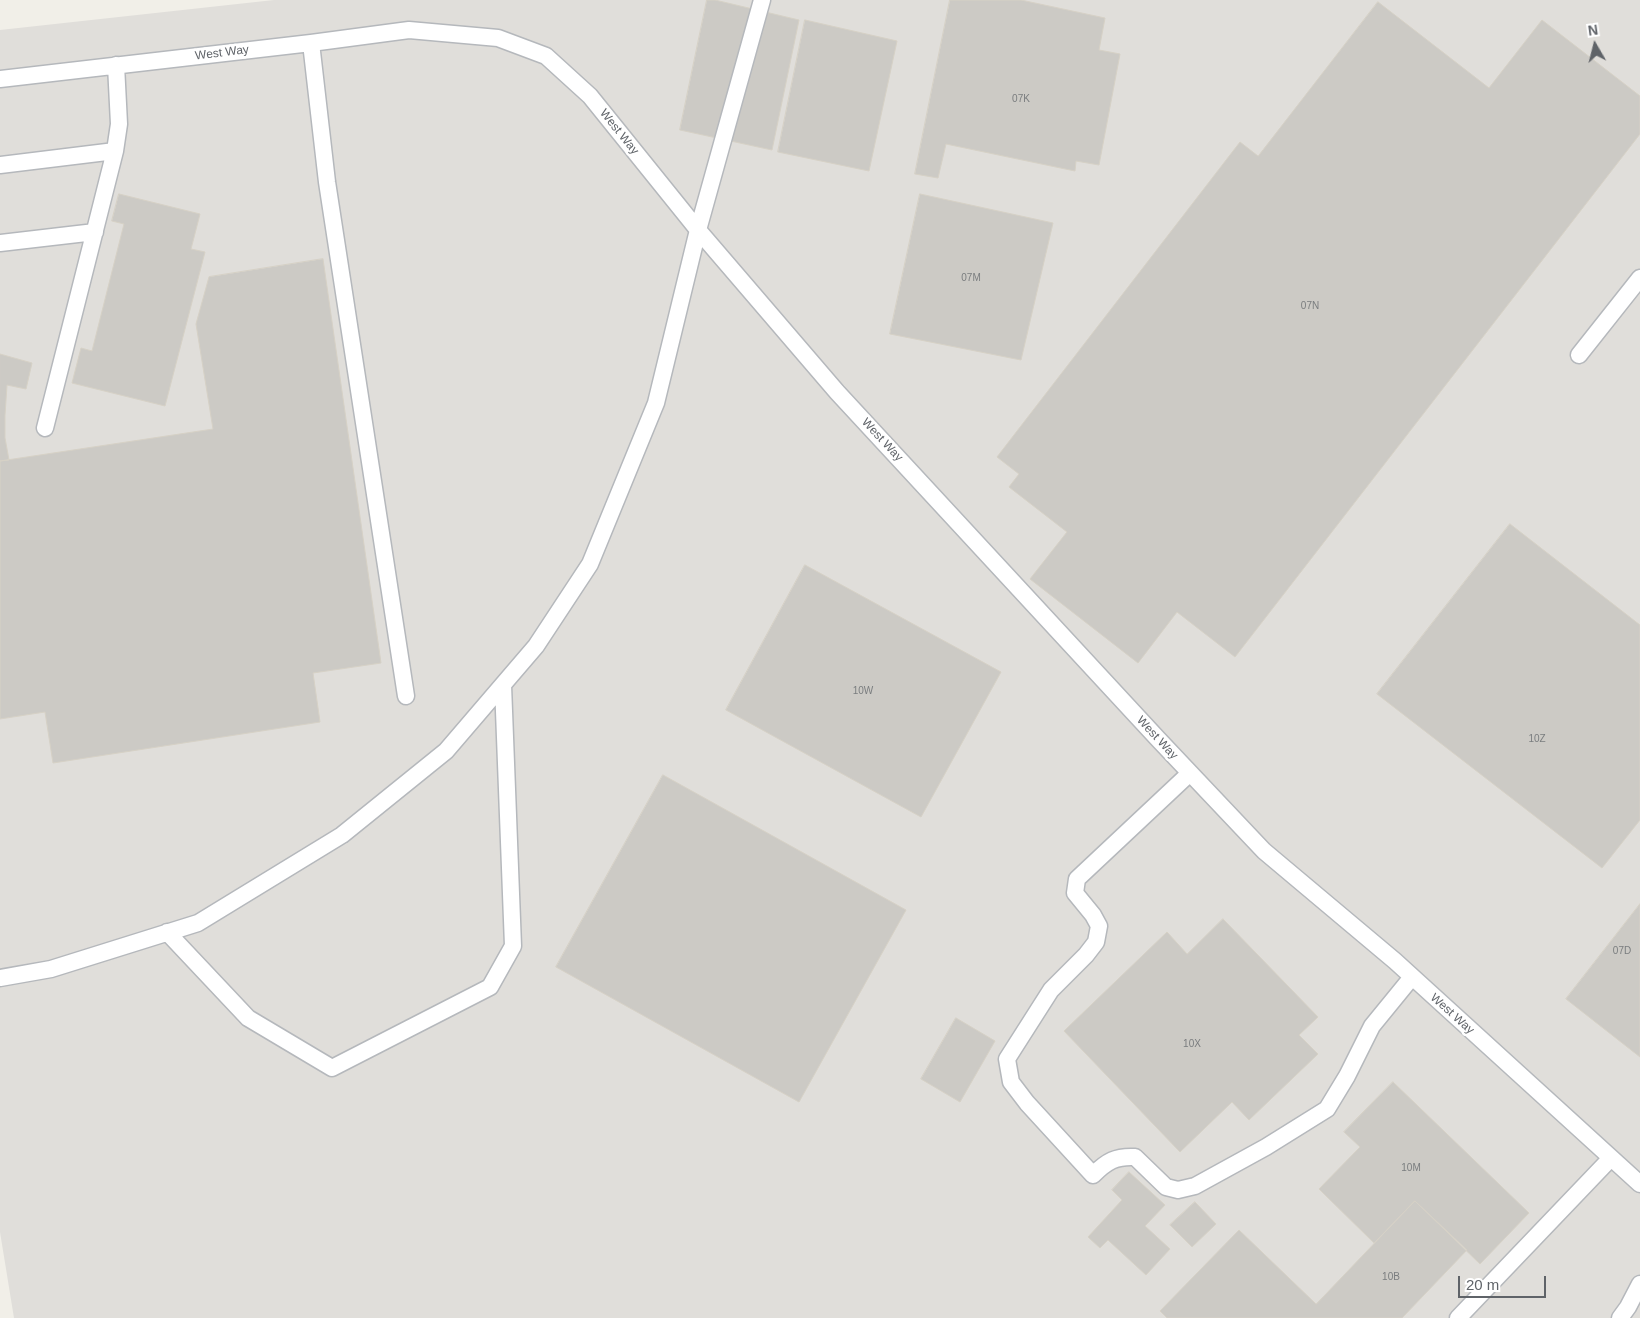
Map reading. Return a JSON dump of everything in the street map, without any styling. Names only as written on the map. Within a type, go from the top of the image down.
[{"type":"lane","points":[[0,978],[52,969],[198,923],[342,835],[446,751],[536,646],[590,564],[656,403],[698,230],[762,0]]},
{"type":"lane","name":"West Way","points":[[0,79],[409,30],[498,38],[546,56],[590,96],[698,230],[838,392],[1264,851],[1412,976],[1640,1184]]},
{"type":"lane","points":[[311,43],[327,182],[406,696]]},
{"type":"lane","points":[[45,428],[116,151],[118,124],[116,65]]},
{"type":"lane","points":[[0,165],[116,151]]},
{"type":"lane","points":[[0,243],[95,232]]},
{"type":"lane","points":[[1579,355],[1640,278]]},
{"type":"lane","points":[[167,932],[248,1018],[332,1068],[490,987],[514,946],[503,684]]},
{"type":"lane","points":[[1190,773],[1077,878],[1074,893],[1093,915],[1099,926],[1096,942],[1086,955],[1051,990],[1007,1059],[1011,1082],[1027,1103],[1093,1175],[1103,1164],[1121,1156],[1135,1157],[1166,1187],[1178,1190],[1195,1186],[1266,1147],[1327,1109],[1347,1076],[1372,1026],[1412,976]]},
{"type":"lane","points":[[1458,1318],[1611,1158]]},
{"type":"lane","points":[[1620,1318],[1640,1284]]},
{"type":"shaded area","points":[[274,0],[1640,0],[1640,1318],[14,1318],[0,1232],[0,30]]},
{"type":"building","points":[[707,0],[715,0],[799,20],[772,150],[680,130]]},
{"type":"building","points":[[950,0],[1021,0],[1105,18],[1099,50],[1120,54],[1099,165],[1076,161],[1075,171],[946,144],[938,178],[915,174]]},
{"type":"building","points":[[1378,2],[1489,88],[1542,20],[1640,96],[1640,134],[1235,657],[1177,612],[1138,663],[1030,579],[1067,532],[1009,487],[1019,474],[997,457],[1240,142],[1258,156]]},
{"type":"building","points":[[805,20],[897,41],[869,171],[778,152]]},
{"type":"building","points":[[119,194],[200,214],[191,249],[205,252],[165,406],[72,383],[81,348],[92,351],[124,224],[112,221]]},
{"type":"building","points":[[920,194],[1053,223],[1021,360],[890,334]]},
{"type":"building","points":[[323,259],[381,663],[313,673],[320,722],[53,763],[45,712],[0,719],[0,461],[213,429],[196,324],[209,277]]},
{"type":"building","points":[[0,354],[32,363],[26,389],[7,385],[5,438],[9,460],[0,461]]},
{"type":"building","points":[[1510,524],[1640,625],[1640,820],[1602,868],[1377,694]]},
{"type":"building","points":[[805,565],[1001,672],[921,817],[726,710]]},
{"type":"building","points":[[663,775],[906,910],[799,1102],[556,967]]},
{"type":"building","points":[[1640,904],[1640,1057],[1566,999]]},
{"type":"building","points":[[1223,919],[1318,1017],[1299,1035],[1318,1054],[1249,1120],[1232,1102],[1180,1152],[1064,1031],[1167,932],[1187,954]]},
{"type":"building","points":[[956,1018],[995,1041],[960,1102],[921,1079]]},
{"type":"building","points":[[1393,1082],[1529,1213],[1480,1264],[1415,1201],[1374,1243],[1319,1189],[1360,1147],[1344,1132]]},
{"type":"building","points":[[1129,1172],[1165,1205],[1145,1226],[1170,1249],[1146,1275],[1108,1240],[1100,1248],[1088,1237],[1122,1200],[1112,1190]]},
{"type":"building","points":[[1415,1201],[1467,1250],[1402,1318],[1167,1318],[1160,1311],[1239,1230],[1316,1304]]},
{"type":"building","points":[[1195,1202],[1216,1224],[1192,1247],[1170,1225]]}]
